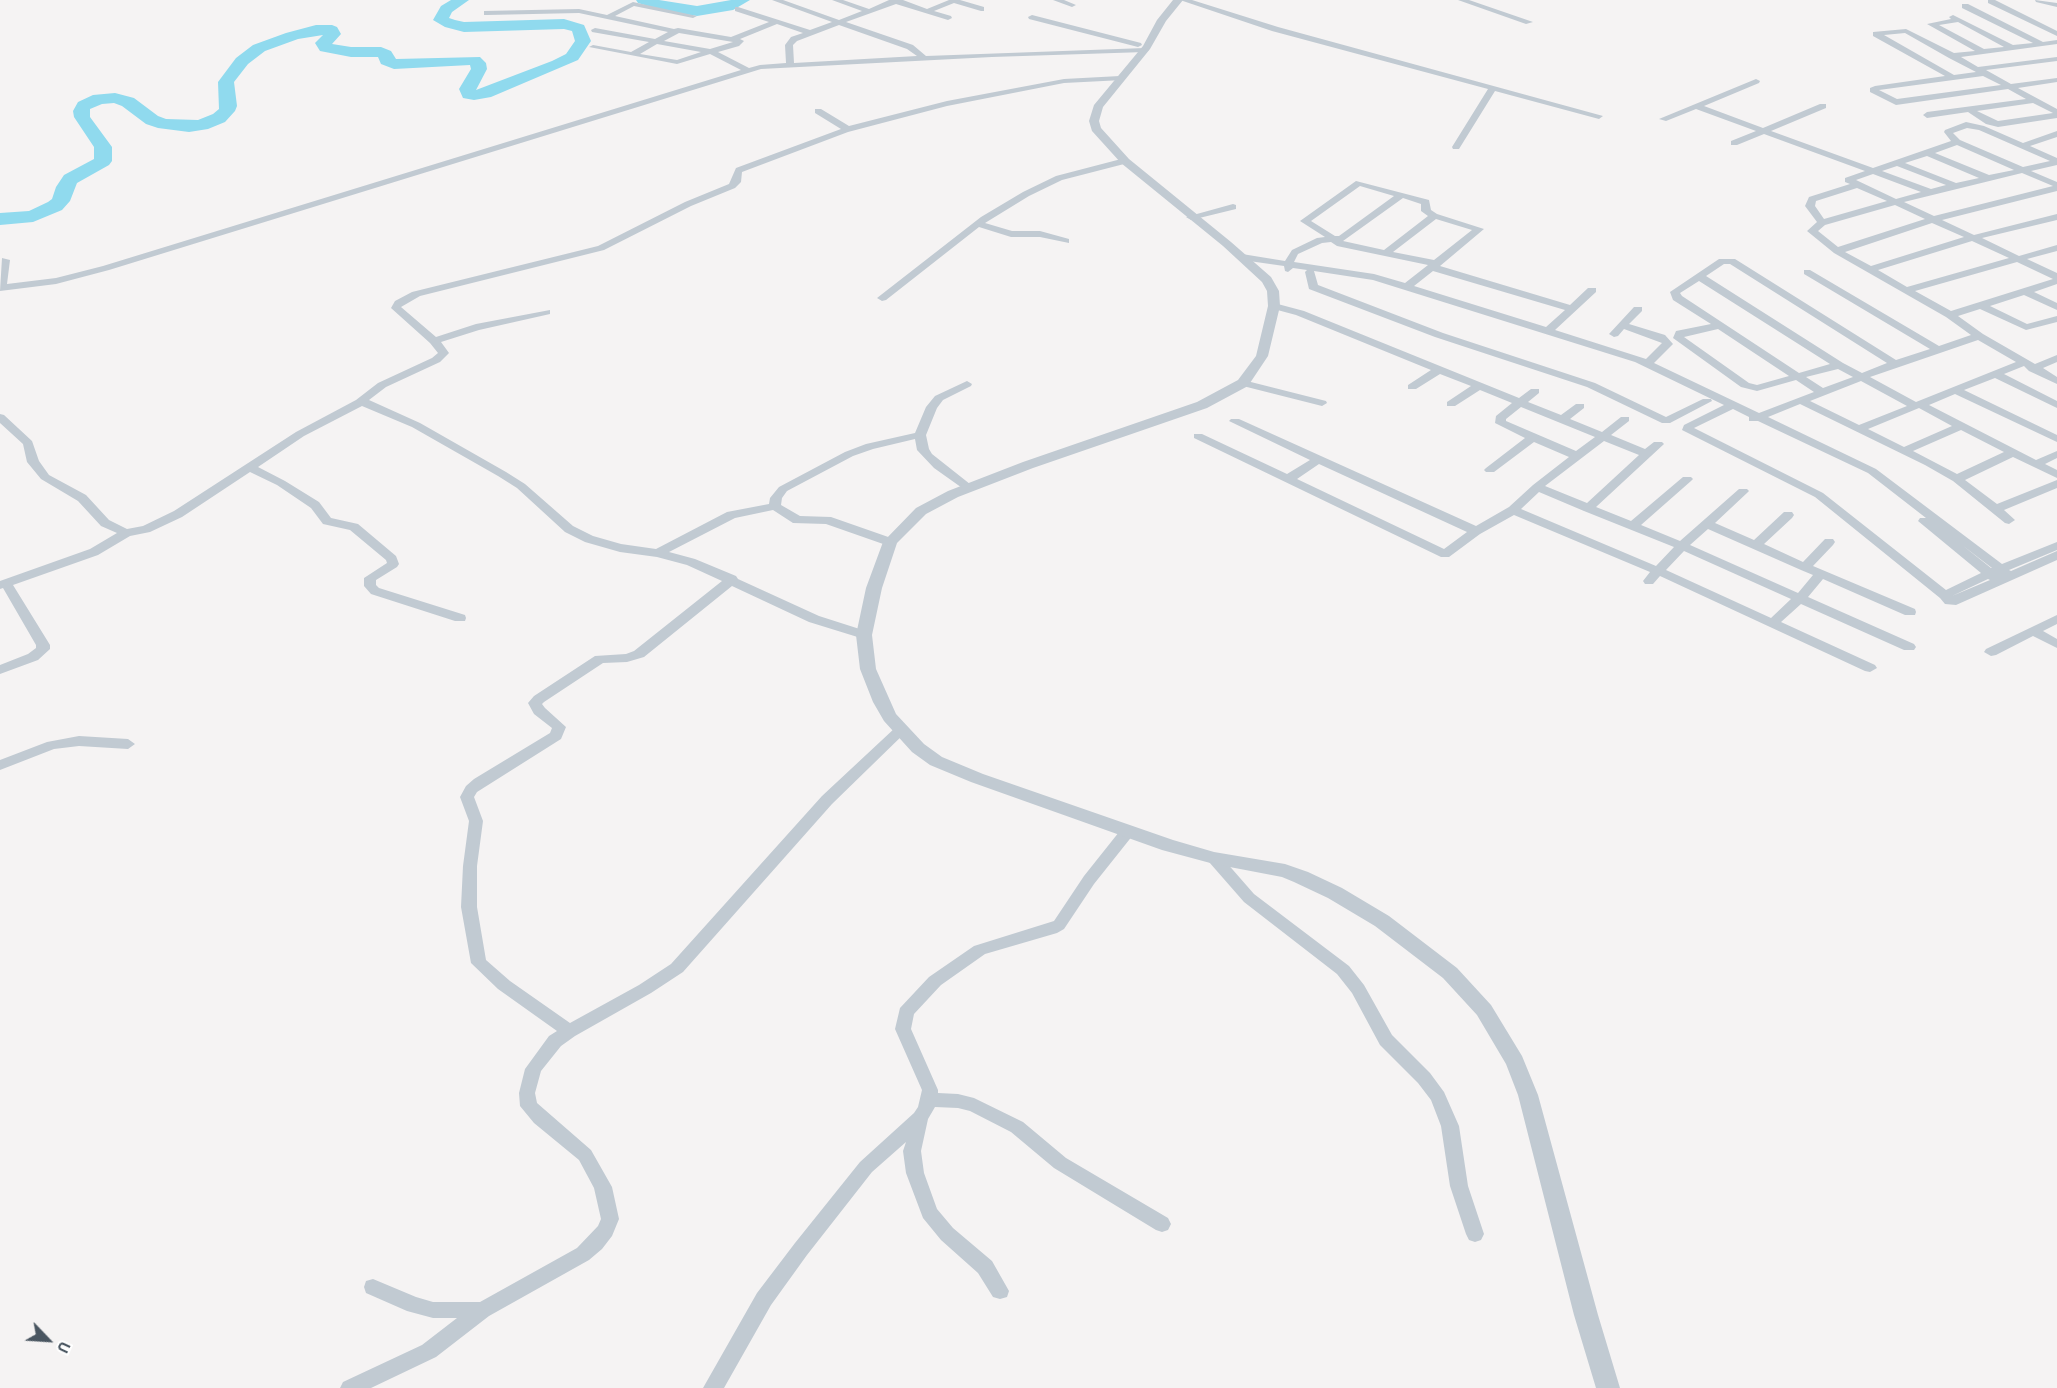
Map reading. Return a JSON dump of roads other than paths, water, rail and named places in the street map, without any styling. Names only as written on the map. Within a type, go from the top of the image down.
[{"type":"street","points":[[776,0],[910,47],[925,59]]},
{"type":"street","points":[[781,9],[807,0]]},
{"type":"street","points":[[836,0],[869,11]]},
{"type":"street","points":[[790,64],[788,49],[790,42],[896,0],[948,18]]},
{"type":"street","points":[[927,11],[955,0],[981,9]]},
{"type":"street","points":[[1057,0],[1072,5]]},
{"type":"street","points":[[1178,0],[1162,20],[1146,49],[1098,107],[1094,121],[1096,129],[1125,161],[1194,216],[1270,285],[1279,307],[1250,384]]},
{"type":"street","points":[[1186,0],[1275,29],[1599,116]]},
{"type":"street","points":[[1462,0],[1529,22]]},
{"type":"street","points":[[2039,0],[2057,5]]},
{"type":"street","points":[[1991,1],[2057,34]]},
{"type":"street","points":[[579,11],[594,3]]},
{"type":"street","points":[[608,17],[633,4],[693,16]]},
{"type":"street","points":[[1965,6],[2042,44]]},
{"type":"street","points":[[738,9],[810,33]]},
{"type":"street","points":[[487,12],[579,11],[673,31],[682,30],[740,41],[677,62],[593,47]]},
{"type":"street","points":[[760,17],[771,13]]},
{"type":"street","points":[[1950,15],[2012,48]]},
{"type":"street","points":[[1032,17],[1146,49]]},
{"type":"street","points":[[1959,20],[1931,24],[1983,52]]},
{"type":"street","points":[[734,39],[776,22]]},
{"type":"street","points":[[595,30],[712,52],[747,70]]},
{"type":"street","points":[[633,54],[673,31]]},
{"type":"street","points":[[1952,78],[1876,34],[1906,31],[2057,114]]},
{"type":"street","points":[[1952,56],[2057,42]]},
{"type":"street","points":[[5,260],[1,284],[56,280],[106,268],[747,70],[790,64],[1146,49]]},
{"type":"street","points":[[2057,59],[1952,78],[1873,89],[1896,102],[2057,80]]},
{"type":"street","points":[[0,670],[33,657],[43,650],[43,645],[3,584],[94,552],[126,534],[146,529],[178,514],[300,434],[360,402],[382,385],[442,357],[444,351],[396,308],[399,303],[416,294],[601,248],[688,204],[732,186],[736,182],[739,170],[847,129],[938,107],[1064,81],[1120,78]]},
{"type":"street","points":[[1663,119],[1756,81]]},
{"type":"street","points":[[2040,82],[2057,91]]},
{"type":"street","points":[[1456,147],[1493,88]]},
{"type":"street","points":[[1927,115],[2034,100]]},
{"type":"street","points":[[1696,106],[1930,192]]},
{"type":"street","points":[[1734,143],[1823,106]]},
{"type":"street","points":[[1969,109],[1989,122],[1998,124],[2057,114]]},
{"type":"street","points":[[818,111],[847,129]]},
{"type":"street","points":[[2057,162],[1982,128],[1969,125],[1949,130],[1949,134],[1957,142],[2022,169],[2057,187]]},
{"type":"street","points":[[2023,146],[2057,134]]},
{"type":"street","points":[[1957,142],[1849,179],[1856,185],[1898,202],[2057,277]]},
{"type":"street","points":[[1928,153],[1988,178]]},
{"type":"street","points":[[882,298],[978,224],[1026,194],[1059,178],[1125,161]]},
{"type":"street","points":[[2057,162],[1930,192],[1822,223],[1812,229],[1813,234],[1837,251],[1950,315],[1979,336],[2057,381]]},
{"type":"street","points":[[1897,163],[1956,186]]},
{"type":"street","points":[[1408,286],[1435,265],[1479,229],[1434,216],[1426,211],[1426,202],[1359,183],[1305,221],[1332,240],[1347,246],[1435,265],[1572,309]]},
{"type":"street","points":[[1822,223],[1813,210],[1812,199],[1856,185]]},
{"type":"street","points":[[1837,251],[1934,219],[2057,187]]},
{"type":"street","points":[[1289,266],[1291,256],[1295,252],[1320,240],[1341,239],[1401,195]]},
{"type":"street","points":[[1194,216],[1233,207]]},
{"type":"street","points":[[1386,254],[1434,216]]},
{"type":"street","points":[[1872,269],[1972,238],[2057,217]]},
{"type":"street","points":[[978,224],[1011,234],[1040,234],[1066,241]]},
{"type":"street","points":[[1907,290],[2057,248]]},
{"type":"street","points":[[1245,260],[1349,272],[1408,286],[1549,330],[1647,364],[1869,480],[2000,575]]},
{"type":"street","points":[[1823,393],[1719,326],[1675,295],[1675,292],[1722,261],[1737,263],[1895,364]]},
{"type":"street","points":[[1289,266],[1393,288],[1610,357],[1660,376],[1707,401],[1728,407]]},
{"type":"street","points":[[1310,272],[1313,287],[1439,335],[1591,385],[1666,421],[1707,401]]},
{"type":"street","points":[[1807,272],[1937,349]]},
{"type":"street","points":[[1700,277],[1839,366],[2057,475]]},
{"type":"street","points":[[1950,315],[2057,281]]},
{"type":"street","points":[[1549,330],[1593,290]]},
{"type":"street","points":[[2025,291],[2057,308]]},
{"type":"street","points":[[1980,305],[2026,327],[2057,320]]},
{"type":"street","points":[[1279,307],[1300,313],[1647,454]]},
{"type":"street","points":[[1614,334],[1638,309]]},
{"type":"street","points":[[434,341],[476,327],[546,312]]},
{"type":"street","points":[[1622,326],[1661,337],[1667,341],[1668,344],[1647,364]]},
{"type":"street","points":[[1719,326],[1680,333],[1678,338],[1745,386],[1757,388],[1839,366]]},
{"type":"street","points":[[1752,420],[1895,364],[1979,336]]},
{"type":"street","points":[[1862,428],[1995,374],[2057,358]]},
{"type":"street","points":[[1412,387],[1438,370]]},
{"type":"street","points":[[1995,374],[2057,405]]},
{"type":"street","points":[[967,384],[939,398],[932,407],[920,435],[923,450],[928,456],[969,488]]},
{"type":"street","points":[[1322,403],[1250,384],[1202,405],[1028,465],[969,488],[921,511],[890,542],[869,605],[864,635],[868,669],[881,702],[901,730],[918,748],[955,770],[1128,831],[1223,859],[1266,867],[1301,877],[1335,893],[1382,921],[1450,974],[1484,1010],[1515,1062],[1528,1095],[1586,1315],[1608,1388]]},
{"type":"street","points":[[1450,404],[1479,386]]},
{"type":"street","points":[[1955,390],[2057,439]]},
{"type":"street","points":[[1534,391],[1500,418],[1501,423],[1577,456]]},
{"type":"street","points":[[1802,401],[1906,450],[1957,479],[2010,520]]},
{"type":"street","points":[[360,402],[379,406],[492,468],[521,486],[569,530],[606,545],[658,553],[691,562],[732,579],[814,619],[864,635]]},
{"type":"street","points":[[1563,419],[1580,406]]},
{"type":"street","points":[[1728,407],[1688,427],[1688,430],[1819,495],[1952,602],[2000,575],[2054,553]]},
{"type":"street","points":[[0,417],[28,443],[33,462],[45,477],[82,498],[105,523],[126,534]]},
{"type":"street","points":[[1198,436],[1446,554],[1476,531],[1513,510],[1537,487],[1625,419]]},
{"type":"street","points":[[1235,421],[1476,531]]},
{"type":"street","points":[[1906,450],[1961,426]]},
{"type":"street","points":[[774,506],[776,498],[783,489],[849,454],[870,446],[920,435]]},
{"type":"street","points":[[1490,470],[1533,437]]},
{"type":"street","points":[[1588,508],[1658,444]]},
{"type":"street","points":[[1957,479],[2013,452]]},
{"type":"street","points":[[2036,464],[2057,454]]},
{"type":"street","points":[[1288,479],[1319,459]]},
{"type":"street","points":[[251,468],[281,483],[315,505],[327,521],[354,527],[392,559],[394,561],[390,567],[370,578],[370,586],[375,591],[460,618]]},
{"type":"street","points":[[1633,526],[1687,479]]},
{"type":"street","points":[[1996,509],[2057,484]]},
{"type":"street","points":[[1537,487],[1682,546],[1909,647]]},
{"type":"street","points":[[1654,576],[1682,546],[1743,491]]},
{"type":"street","points":[[658,553],[730,515],[774,506],[797,520],[827,520],[890,542]]},
{"type":"street","points":[[1513,510],[1654,576],[1870,668]]},
{"type":"street","points":[[1756,545],[1788,515]]},
{"type":"street","points":[[1708,524],[1910,612]]},
{"type":"street","points":[[1805,567],[1829,543]]},
{"type":"street","points":[[1771,624],[1800,599],[1821,574]]},
{"type":"street","points":[[569,1031],[504,985],[479,963],[469,907],[470,866],[476,821],[467,797],[478,782],[556,736],[559,728],[538,711],[536,703],[539,699],[600,659],[627,658],[639,654],[732,579]]},
{"type":"street","points":[[1991,652],[2057,619]]},
{"type":"street","points":[[2033,631],[2057,644]]},
{"type":"street","points":[[350,1388],[429,1351],[482,1310],[583,1254],[606,1230],[610,1219],[603,1186],[585,1155],[529,1106],[527,1093],[533,1069],[555,1041],[569,1031],[645,989],[677,968],[827,800],[901,730]]},
{"type":"street","points":[[0,765],[61,744],[94,741],[128,744]]},
{"type":"street","points":[[1000,1291],[985,1267],[947,1234],[929,1213],[915,1173],[912,1151],[920,1118],[929,1100],[930,1090],[903,1029],[906,1012],[935,981],[980,950],[1044,932],[1059,925],[1089,880],[1128,831]]},
{"type":"street","points":[[1223,859],[1249,898],[1343,970],[1358,989],[1386,1040],[1424,1078],[1438,1097],[1450,1126],[1459,1186],[1475,1234]]},
{"type":"street","points":[[929,1100],[958,1101],[974,1105],[1017,1126],[1060,1163],[1162,1224]]},
{"type":"street","points":[[713,1388],[764,1299],[801,1249],[866,1167],[920,1118]]},
{"type":"street","points":[[373,1287],[414,1305],[433,1310],[482,1310]]},
{"type":"waterway","points":[[0,219],[33,216],[55,206],[61,201],[70,179],[103,161],[103,147],[82,117],[81,111],[84,106],[99,99],[115,98],[128,102],[152,120],[164,124],[189,127],[202,125],[219,118],[227,111],[229,106],[226,82],[242,61],[259,48],[292,36],[316,30],[332,30],[333,34],[323,43],[326,48],[351,52],[381,52],[385,54],[387,61],[394,64],[474,60],[478,63],[479,69],[467,89],[469,94],[474,95],[485,93],[558,64],[572,57],[583,41],[579,28],[564,24],[464,27],[441,20],[446,9],[462,0]]},
{"type":"waterway","points":[[643,0],[669,8],[697,11],[728,7],[743,0]]}]
